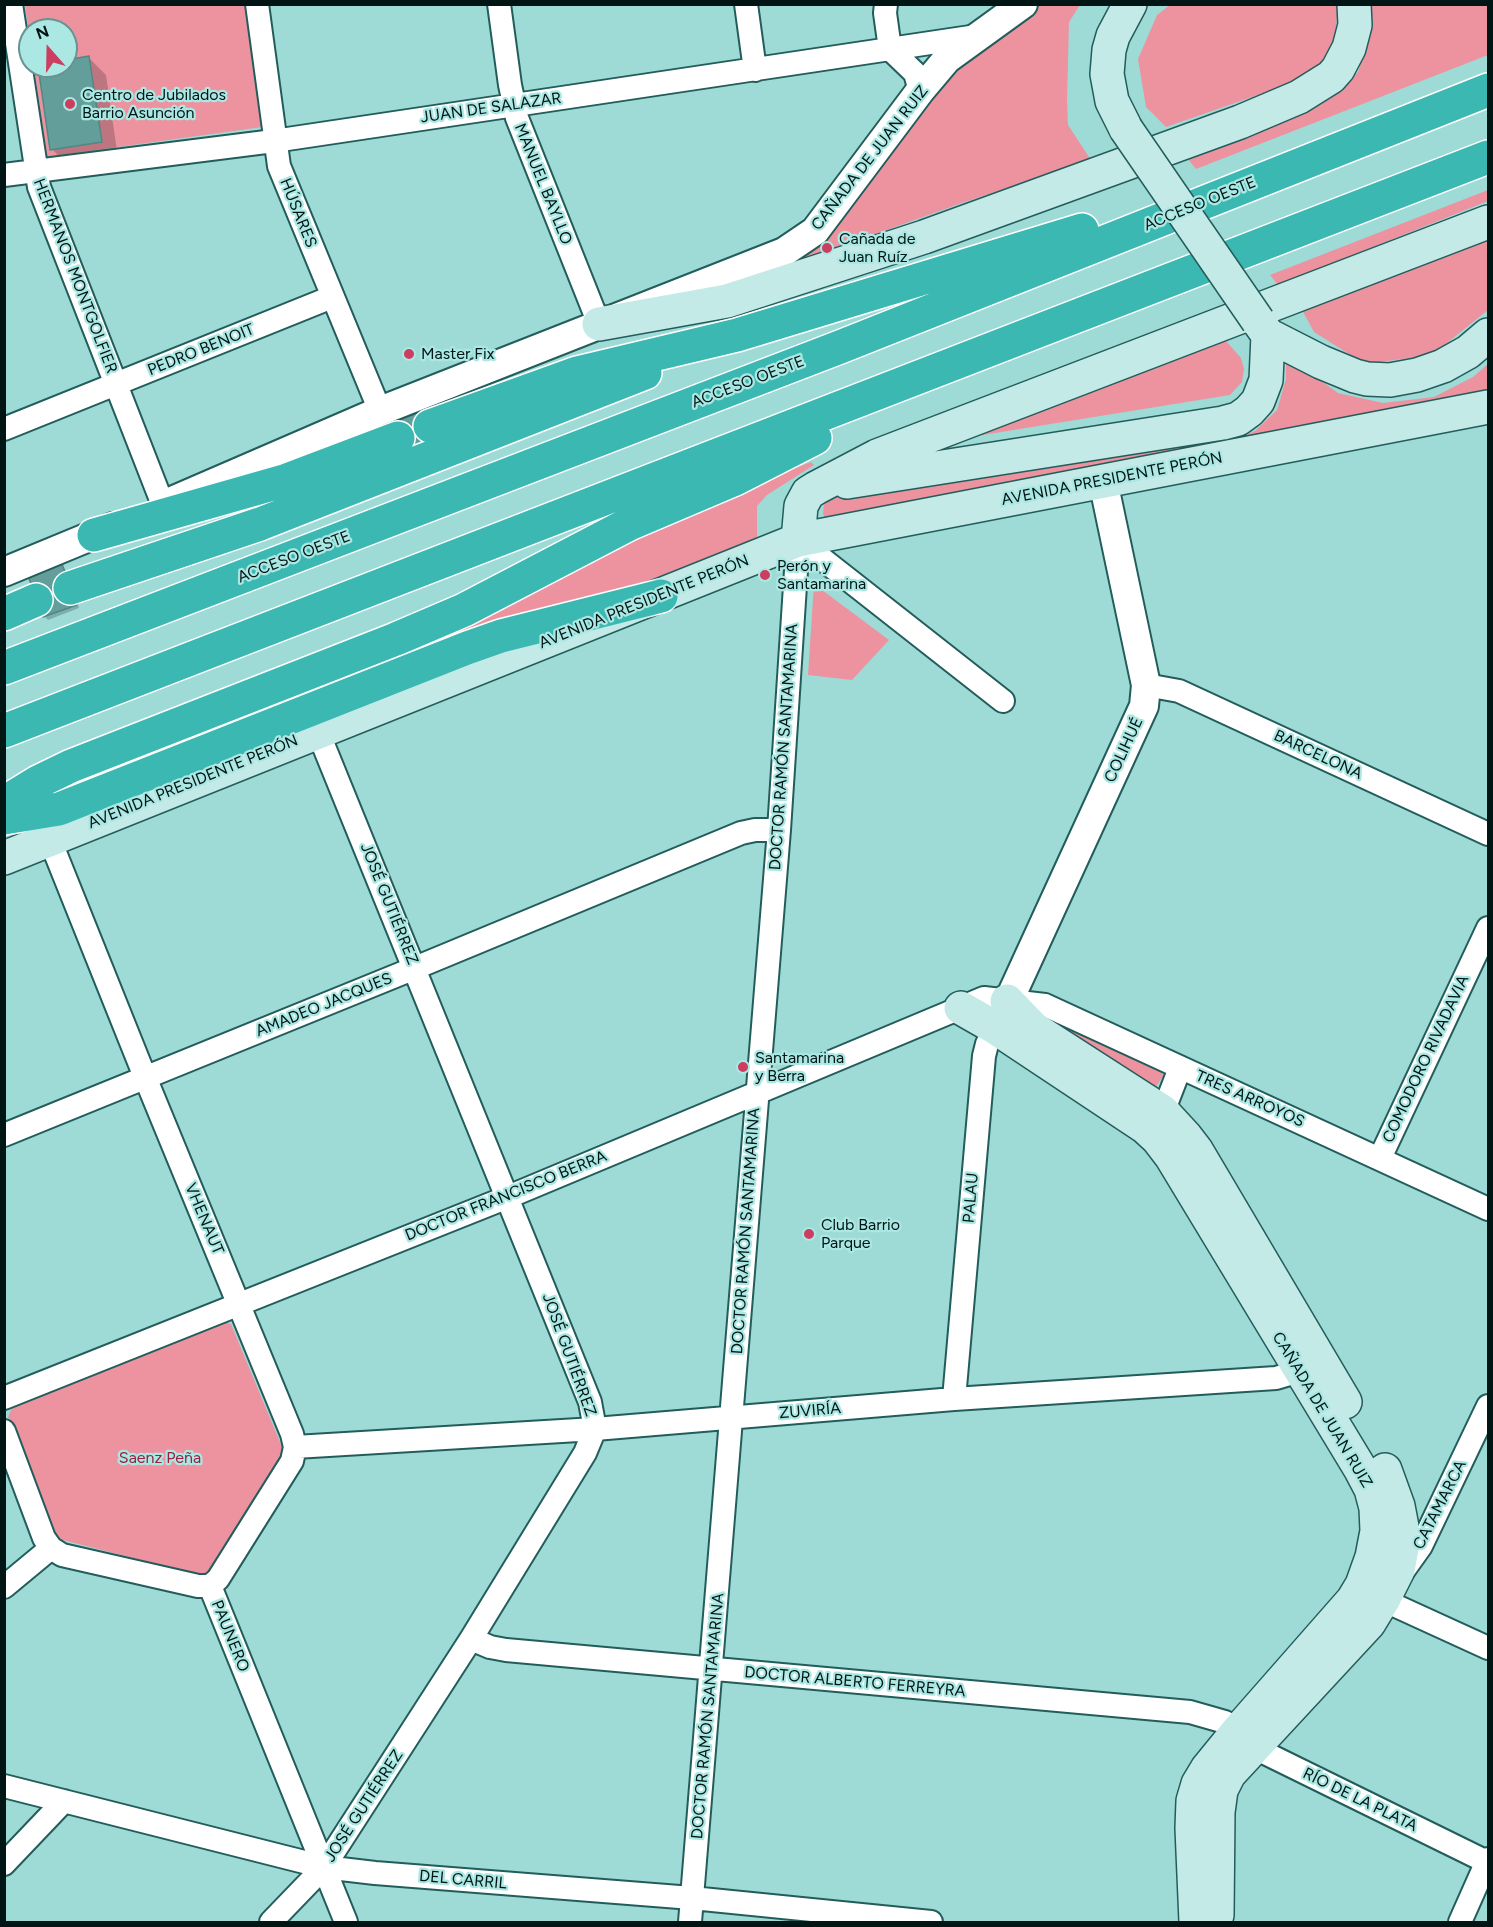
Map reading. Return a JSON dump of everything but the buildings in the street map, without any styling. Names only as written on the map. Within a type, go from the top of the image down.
[{"type":"highway","name":"ACCESO OESTE","points":[[4,668],[840,346],[1488,90]]},
{"type":"highway","points":[[4,731],[1488,157]]},
{"type":"highway","points":[[430,426],[577,373],[737,335],[987,258],[1274,174]]},
{"type":"highway","points":[[70,588],[260,524],[610,388],[737,335]]},
{"type":"highway","points":[[22,819],[38,782],[71,766],[396,639],[464,610],[629,524],[735,479],[974,357]]},
{"type":"highway","points":[[94,535],[287,480],[389,425]]},
{"type":"highway","points":[[22,819],[59,809],[501,636],[661,596]]},
{"type":"highway","points":[[4,614],[36,600]]},
{"type":"main road","points":[[1130,4],[1113,36],[1107,68],[1108,87],[1112,101],[1126,129],[1263,328],[1346,373],[1368,379],[1390,380],[1417,375],[1443,366],[1468,352],[1488,335]]},
{"type":"main road","points":[[599,324],[727,301],[791,281],[924,237],[1193,140],[1269,110],[1311,91],[1338,69],[1353,35],[1354,4]]},
{"type":"main road","points":[[798,540],[803,501],[812,490],[896,447],[1488,222]]},
{"type":"main road","points":[[822,486],[1231,421],[1249,411],[1261,395],[1267,372],[1263,328]]},
{"type":"main road","name":"AVENIDA PRESIDENTE PERÓN","points":[[4,858],[22,819],[318,732],[798,540],[1488,407]]},
{"type":"main road","name":"CAÑADA DE JUAN RUIZ","points":[[961,1008],[1002,1015],[1034,1029],[1163,1112],[1197,1150],[1311,1368]]},
{"type":"main road","name":"CAÑADA DE JUAN RUIZ","points":[[1002,1015],[1158,1139],[1311,1368],[1384,1468],[1398,1506],[1402,1548],[1398,1570],[1373,1593],[1368,1623],[1246,1738],[1207,1769],[1198,1784],[1193,1801],[1192,1828],[1196,1923]]},
{"type":"main road","name":"CAÑADA DE JUAN RUIZ","points":[[1218,1923],[1216,1892],[1218,1812],[1221,1790],[1246,1738]]},
{"type":"street","name":"HERMANOS MONTGOLFIER","points":[[11,4],[39,187],[163,505]]},
{"type":"street","name":"HÚSARES","points":[[257,4],[279,166],[332,297],[389,425]]},
{"type":"street","name":"MANUEL BAYLLO","points":[[499,4],[517,118],[599,324]]},
{"type":"street","points":[[746,4],[754,70]]},
{"type":"street","points":[[886,4],[890,49],[915,73],[920,91]]},
{"type":"street","name":"CAÑADA DE JUAN RUIZ","points":[[599,324],[784,252],[815,231],[920,91],[947,59],[1023,4]]},
{"type":"street","name":"JUAN DE SALAZAR","points":[[4,175],[274,141],[977,36]]},
{"type":"street","name":"PEDRO BENOIT","points":[[4,429],[332,297]]},
{"type":"street","points":[[4,572],[163,505],[389,425],[599,324]]},
{"type":"street","name":"COLIHUÉ","points":[[1002,1015],[1144,706],[1146,685],[1102,481]]},
{"type":"street","points":[[798,540],[1003,701]]},
{"type":"street","name":"DOCTOR RAMÓN SANTAMARINA","points":[[690,1923],[779,830],[798,540]]},
{"type":"street","name":"BARCELONA","points":[[1146,685],[1179,691],[1488,834]]},
{"type":"street","name":"JOSÉ GUTIÉRREZ","points":[[271,1923],[324,1867],[471,1639],[585,1453],[596,1429],[590,1402],[318,732]]},
{"type":"street","name":"VHENAUT","points":[[22,819],[145,1077],[239,1303],[292,1434],[295,1447]]},
{"type":"street","name":"AMADEO JACQUES","points":[[4,1135],[741,833],[755,830],[779,830]]},
{"type":"street","name":"COMODORO RIVADAVIA","points":[[1380,1158],[1488,928]]},
{"type":"street","name":"TRES ARROYOS","points":[[1002,1015],[1045,1005],[1488,1209]]},
{"type":"street","name":"DOCTOR FRANCISCO BERRA","points":[[4,1398],[508,1197],[961,1008]]},
{"type":"street","name":"PALAU","points":[[954,1399],[984,1056],[987,1044],[1002,1015]]},
{"type":"street","points":[[1163,1112],[1180,1068]]},
{"type":"street","name":"ZUVIRÍA","points":[[295,1447],[596,1429],[954,1399],[1276,1378],[1311,1368]]},
{"type":"street","name":"CATAMARCA","points":[[1373,1593],[1421,1546],[1488,1406]]},
{"type":"street","points":[[4,1431],[45,1538],[51,1548],[4,1587]]},
{"type":"street","points":[[210,1586],[218,1579],[292,1461],[295,1447]]},
{"type":"street","name":"PAUNERO","points":[[51,1548],[62,1555],[198,1586],[210,1586],[346,1923]]},
{"type":"street","points":[[1373,1593],[1488,1648]]},
{"type":"street","name":"DOCTOR ALBERTO FERREYRA","points":[[471,1639],[490,1647],[506,1650],[1190,1712],[1225,1722],[1246,1738]]},
{"type":"street","name":"RÍO DE LA PLATA","points":[[1246,1738],[1265,1753],[1488,1860]]},
{"type":"street","name":"DEL CARRIL","points":[[4,1786],[324,1867],[692,1898],[931,1923]]},
{"type":"street","points":[[4,1864],[64,1801]]},
{"type":"street","points":[[1460,1923],[1488,1860]]},
{"type":"green space","points":[[25,5],[245,5],[262,127],[46,157],[36,78],[78,78],[78,18],[27,18]]},
{"type":"green space","points":[[1028,5],[1080,5],[1069,22],[1068,125],[1091,160],[962,203],[733,285],[802,254],[935,77]]},
{"type":"green space","points":[[1170,5],[1338,5],[1336,29],[1328,57],[1298,81],[1166,127],[1146,107],[1138,59],[1157,15]]},
{"type":"green space","points":[[1370,5],[1488,5],[1488,55],[1196,169],[1187,158],[1328,99],[1358,72],[1373,24]]},
{"type":"green space","points":[[1488,190],[1488,201],[1278,285],[1270,275]]},
{"type":"green space","points":[[1488,238],[1488,310],[1432,355],[1365,364],[1314,332],[1301,308]]},
{"type":"green space","points":[[1226,341],[1241,358],[1244,369],[1242,382],[1230,395],[958,439],[955,432]]},
{"type":"green space","points":[[1286,354],[1338,393],[1383,403],[1434,397],[1473,377],[1488,364],[1488,389],[1395,413],[826,520],[823,514],[824,503],[835,497],[1243,436],[1255,431],[1277,410],[1286,379]]},
{"type":"green space","points":[[811,462],[814,465],[767,495],[757,506],[757,539],[595,601],[11,813],[15,804],[225,727],[450,636],[568,568],[717,498]]},
{"type":"green space","points":[[814,584],[889,640],[852,680],[808,675]]},
{"type":"green space","points":[[1042,1013],[1162,1070],[1163,1076],[1156,1087],[1150,1089],[1040,1019]]},
{"type":"green space","name":"Saenz Peña","points":[[222,1321],[231,1324],[285,1454],[207,1577],[55,1538],[8,1417],[13,1406]]},
{"type":"place","name":"Centro de Jubilados Barrio Asunción","points":[[70,104]]},
{"type":"place","name":"Cañada de Juan Ruíz","points":[[827,248]]},
{"type":"place","name":"Master Fix","points":[[409,354]]},
{"type":"place","name":"Perón y Santamarina","points":[[765,575]]},
{"type":"place","name":"Santamarina y Berra","points":[[743,1067]]},
{"type":"place","name":"Club Barrio Parque","points":[[809,1234]]}]
